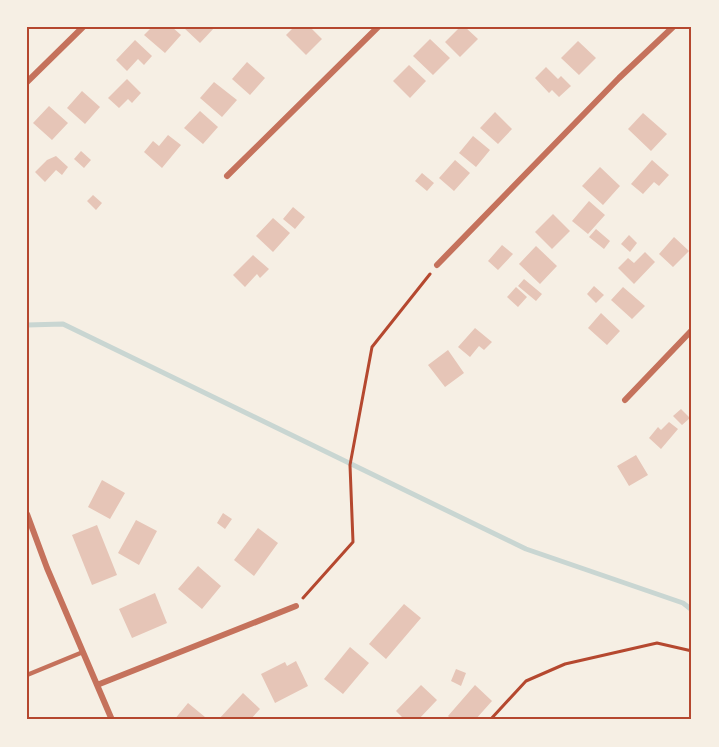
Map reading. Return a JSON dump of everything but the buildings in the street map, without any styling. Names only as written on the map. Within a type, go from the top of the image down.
[{"type":"street","points":[[27,82],[83,27]]},
{"type":"street","points":[[227,176],[378,27]]},
{"type":"street","points":[[437,265],[618,78],[673,27]]},
{"type":"street","points":[[625,400],[692,330]]},
{"type":"street","points":[[27,514],[47,568],[112,720]]},
{"type":"street","points":[[97,685],[296,606]]},
{"type":"lane","points":[[27,675],[83,652]]},
{"type":"path","points":[[296,606],[353,542],[350,465],[372,347],[437,265]]},
{"type":"path","points":[[490,720],[526,681],[565,664],[657,642],[692,651]]},
{"type":"waterway","points":[[27,325],[63,324],[526,549],[683,603],[692,610]]}]
